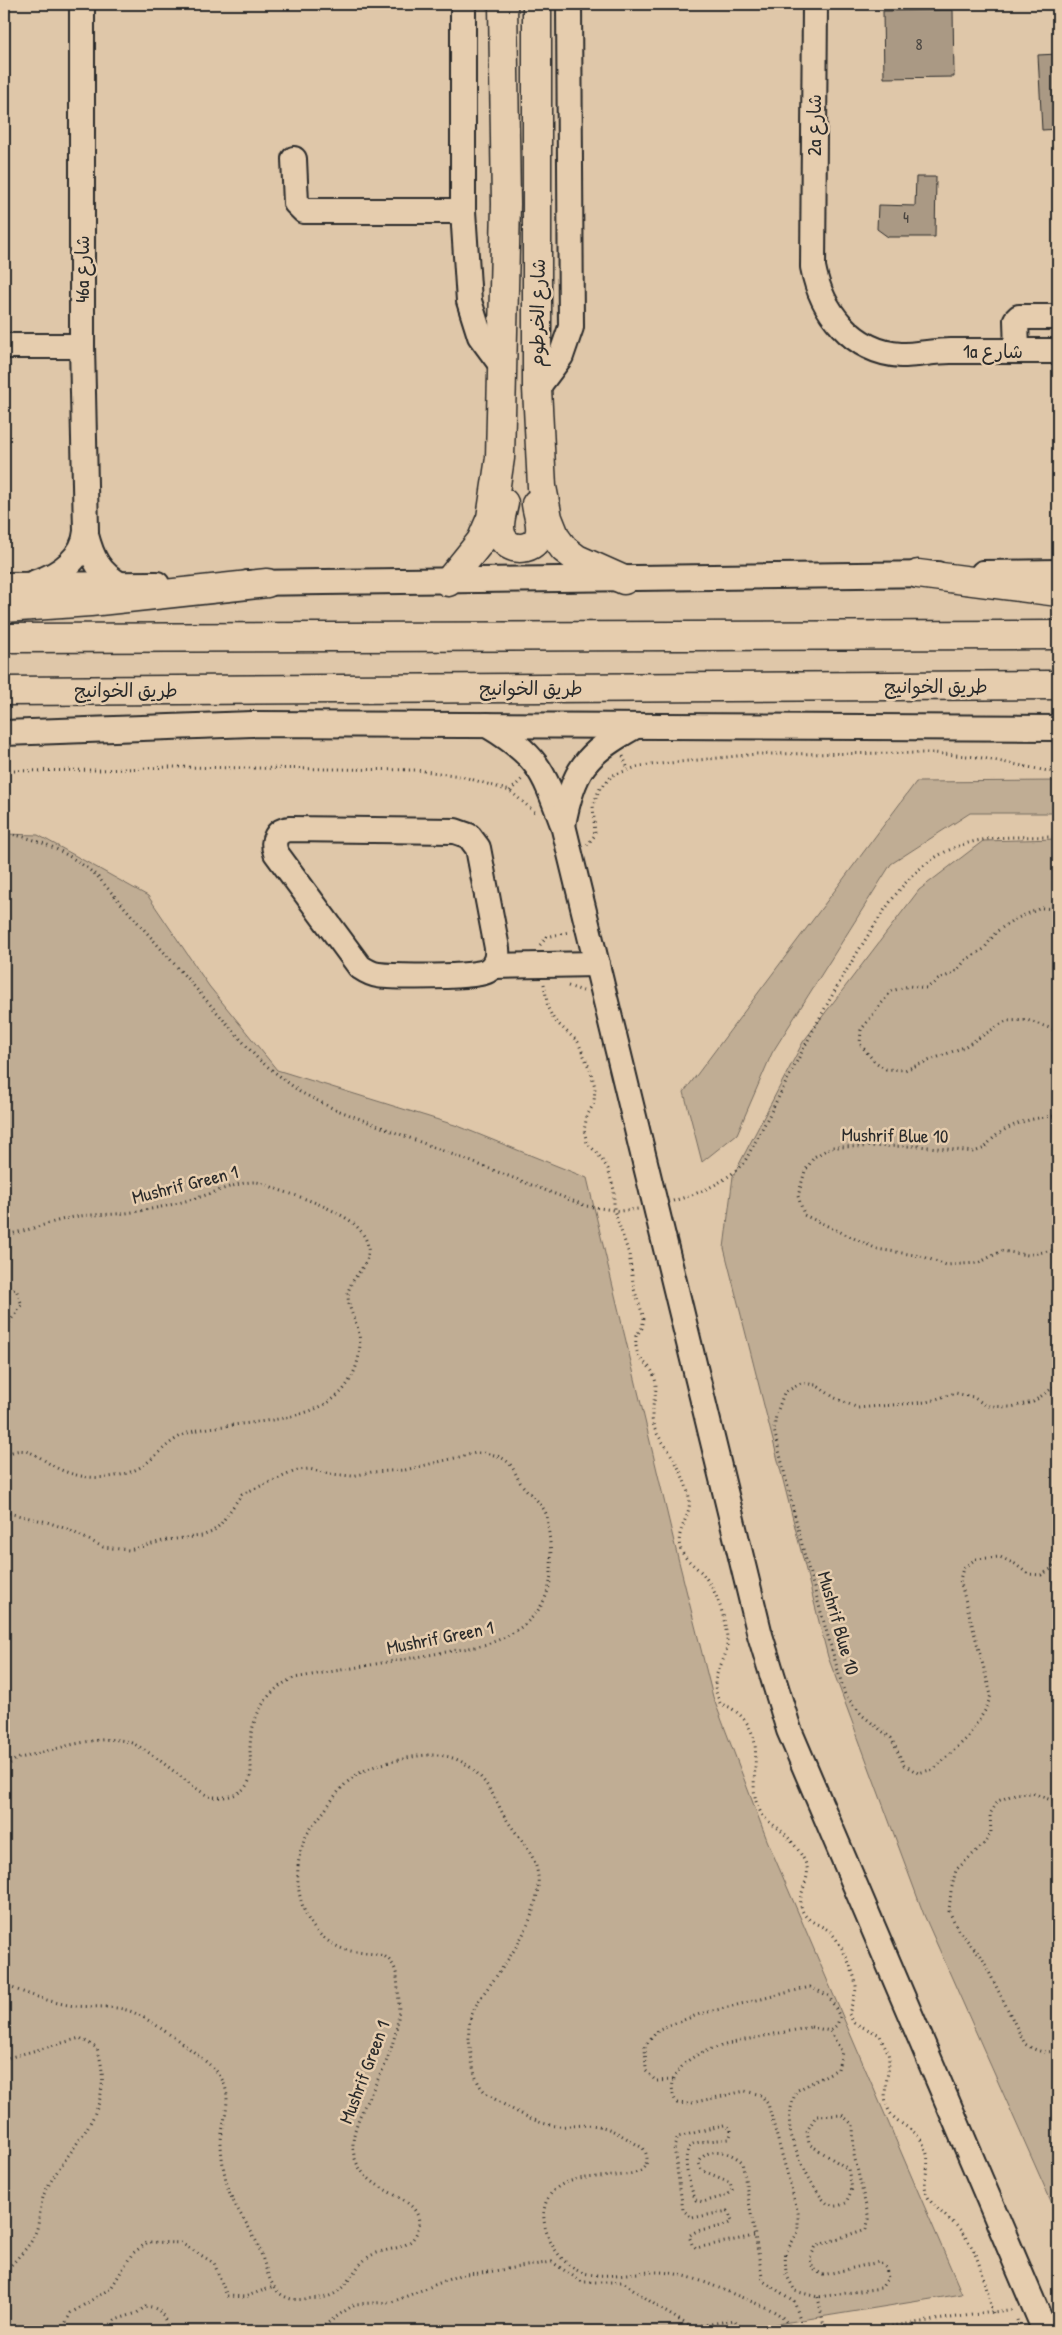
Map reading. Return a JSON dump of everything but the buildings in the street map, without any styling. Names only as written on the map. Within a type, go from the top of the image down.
[{"type":"main road","name":"شارع الخرطوم","points":[[448,582],[480,540],[491,518],[500,458],[506,204],[503,4]]},
{"type":"main road","name":"شارع الخرطوم","points":[[537,4],[537,388],[545,503],[556,538],[564,549],[577,559],[624,580]]},
{"type":"main road","points":[[500,458],[506,487],[500,528],[501,536],[504,542],[519,549],[533,544],[540,531],[534,485],[541,462]]},
{"type":"main road","points":[[918,574],[1058,592]]},
{"type":"main road","points":[[4,608],[90,602],[267,583]]},
{"type":"main road","points":[[4,638],[1058,635]]},
{"type":"main road","name":"طريق الخوانيج","points":[[4,691],[1058,685]]},
{"type":"street","name":"46a شارع","points":[[82,4],[82,346],[86,535],[96,564],[107,577],[121,584]]},
{"type":"street","points":[[464,4],[463,210],[469,302],[480,336],[502,366]]},
{"type":"street","points":[[537,388],[561,356],[571,327],[569,4]]},
{"type":"street","name":"2a شارع","points":[[816,4],[813,267],[822,299],[830,314],[855,329]]},
{"type":"street","points":[[294,160],[296,203],[304,211],[463,210]]},
{"type":"street","points":[[1017,351],[1016,320],[1019,317],[1058,317]]},
{"type":"street","name":"1a شارع","points":[[855,329],[885,352],[901,355],[929,351],[1058,351]]},
{"type":"street","points":[[4,346],[82,346]]},
{"type":"street","name":"46a شارع","points":[[14,585],[47,578],[68,565],[80,550],[86,535]]},
{"type":"street","name":"46a شارع","points":[[14,585],[624,580],[1058,572]]},
{"type":"street","points":[[4,733],[225,725],[1058,728]]},
{"type":"street","points":[[487,725],[518,744],[536,764],[544,776],[563,825],[654,1206],[760,1636],[788,1730],[1045,2331]]},
{"type":"street","points":[[563,825],[570,790],[580,769],[605,743],[636,726]]},
{"type":"street","points":[[493,966],[498,954],[497,948],[478,848],[469,836],[455,831],[290,829],[276,836],[274,842],[276,852],[354,962],[367,972],[383,976],[479,975],[493,966],[597,964]]},
{"type":"path","points":[[570,852],[585,847],[595,835],[593,805],[600,788],[614,775],[640,766],[757,754],[926,753],[978,757],[1058,773]]},
{"type":"path","points":[[4,771],[170,767],[431,772],[461,776],[510,791],[522,799],[539,817]]},
{"type":"path","points":[[4,833],[34,839],[51,846],[68,854],[98,876],[258,1059],[300,1092],[332,1108],[586,1206],[620,1210],[654,1206],[709,1189],[736,1172],[745,1161],[801,1051],[844,974],[893,899],[916,871],[931,860],[964,844],[1000,838],[1058,837]]},
{"type":"path","points":[[1058,909],[1041,908],[1013,920],[996,932],[984,949],[966,960],[954,973],[927,988],[909,986],[891,991],[861,1030],[860,1044],[874,1061],[886,1069],[905,1070],[964,1047],[1006,1021],[1027,1020],[1058,1031]]},
{"type":"path","points":[[541,965],[540,943],[547,936],[569,932],[569,926]]},
{"type":"path","name":"Mushrif Blue 10","points":[[1058,1116],[1038,1117],[1010,1128],[992,1138],[985,1148],[974,1152],[919,1146],[832,1148],[814,1156],[805,1171],[798,1196],[804,1215],[844,1235],[877,1249],[920,1256],[946,1265],[978,1263],[1002,1251],[1028,1255],[1058,1249]]},
{"type":"path","name":"Mushrif Green 1","points":[[4,1235],[33,1229],[63,1219],[159,1207],[220,1192],[243,1183],[255,1182],[302,1196],[328,1207],[358,1226],[367,1240],[368,1248],[365,1264],[353,1278],[348,1293],[350,1308],[359,1336],[359,1355],[347,1385],[337,1397],[323,1407],[302,1414],[187,1433],[167,1444],[142,1467],[122,1475],[99,1477],[77,1475],[56,1467],[29,1451],[18,1450],[4,1456]]},
{"type":"path","points":[[4,1291],[16,1289],[22,1305],[4,1329]]},
{"type":"path","name":"Mushrif Blue 10","points":[[1058,1384],[1033,1402],[1011,1407],[987,1406],[973,1397],[955,1393],[927,1402],[858,1408],[835,1398],[816,1385],[801,1383],[784,1393],[776,1415],[774,1430],[805,1557],[845,1695],[863,1716],[891,1738],[904,1765],[918,1773],[934,1769],[967,1738],[986,1710],[991,1694],[960,1580],[963,1568],[976,1558],[1000,1557],[1015,1564],[1028,1574],[1041,1575],[1051,1569],[1058,1554]]},
{"type":"path","name":"Mushrif Green 1","points":[[4,1512],[47,1522],[103,1547],[128,1550],[167,1540],[202,1536],[212,1532],[220,1526],[242,1494],[298,1470],[309,1469],[341,1476],[352,1476],[372,1472],[405,1470],[476,1452],[492,1454],[506,1461],[512,1467],[521,1484],[544,1509],[547,1516],[551,1571],[544,1601],[536,1613],[515,1632],[503,1639],[475,1647],[303,1676],[277,1687],[258,1712],[254,1721],[250,1741],[249,1781],[239,1792],[232,1796],[216,1798],[208,1796],[136,1745],[118,1739],[98,1741],[16,1759],[4,1768]]},
{"type":"path","name":"Mushrif Green 1","points":[[274,2286],[282,2296],[295,2300],[331,2296],[341,2288],[367,2258],[410,2241],[416,2235],[419,2226],[415,2210],[409,2203],[378,2186],[362,2173],[354,2156],[353,2143],[358,2118],[380,2076],[396,2033],[400,2009],[396,1970],[384,1956],[343,1950],[315,1930],[304,1909],[298,1872],[299,1860],[307,1836],[337,1793],[350,1780],[374,1766],[419,1755],[437,1755],[464,1763],[487,1782],[505,1818],[533,1858],[538,1877],[536,1896],[522,1938],[476,2005],[470,2020],[469,2042],[473,2070],[478,2084],[489,2096],[542,2124],[560,2127],[587,2125],[603,2127],[643,2148],[647,2154],[645,2166],[641,2171],[571,2181],[557,2187],[552,2192],[548,2198],[544,2213],[546,2232],[553,2250],[574,2269],[592,2274],[659,2272],[681,2275],[702,2281],[772,2310],[784,2320],[792,2331]]},
{"type":"path","points":[[1058,1799],[1051,1800],[1032,1793],[1016,1794],[998,1801],[990,1814],[991,1833],[986,1842],[956,1870],[949,1912],[958,1930],[981,1956],[1025,2044],[1036,2052],[1052,2052],[1058,2049]]},
{"type":"path","points":[[4,1985],[64,2005],[111,2007],[132,2011],[150,2022],[217,2072],[225,2088],[227,2098],[221,2142],[228,2189],[236,2209],[258,2246],[274,2286],[245,2296],[227,2296],[214,2263],[181,2243],[148,2242],[132,2254],[111,2288],[71,2313],[61,2331]]},
{"type":"path","points":[[673,2080],[656,2081],[646,2071],[645,2046],[659,2029],[700,2014],[810,1987],[829,1996],[840,2017],[837,2025],[830,2031]]},
{"type":"path","points":[[811,2027],[830,2031],[842,2052],[838,2070],[796,2091],[790,2110],[790,2130],[805,2174],[828,2204],[835,2206],[846,2203],[852,2189],[848,2169],[809,2144],[807,2131],[816,2116],[842,2115],[853,2125],[854,2155],[869,2218],[866,2229],[816,2246],[810,2258],[813,2269],[822,2275],[879,2262],[886,2268],[888,2278],[881,2288],[818,2297],[795,2291],[786,2274],[785,2254],[798,2232],[798,2213],[768,2104],[761,2094],[745,2091],[687,2104],[677,2103],[671,2095],[673,2080],[691,2058],[718,2048],[811,2027]]},
{"type":"path","points":[[4,2058],[80,2038],[97,2048],[103,2067],[100,2098],[89,2128],[45,2191],[35,2236],[4,2273]]},
{"type":"path","points":[[754,2236],[696,2248],[692,2244],[689,2236],[694,2231],[727,2225],[732,2221],[728,2211],[692,2218],[683,2210],[674,2147],[678,2137],[724,2125],[731,2129],[732,2134],[729,2139],[694,2143],[688,2149],[686,2155],[691,2191],[696,2200],[703,2202],[728,2195],[732,2190],[730,2182],[701,2170],[699,2164],[702,2157],[724,2151],[735,2155],[742,2162],[763,2281],[794,2301],[804,2331]]},
{"type":"path","points":[[4,2171],[6,2177],[4,2181]]},
{"type":"path","points":[[316,2331],[355,2304],[392,2302],[462,2274],[481,2273],[552,2262],[582,2282],[623,2282],[661,2309],[691,2327],[735,2320],[741,2331]]},
{"type":"path","points":[[818,2297],[825,2331]]},
{"type":"path","points":[[857,2331],[1034,2305]]},
{"type":"path","points":[[103,2331],[114,2320],[138,2313],[146,2306],[156,2307],[166,2317],[168,2331]]},
{"type":"path","points":[[913,2324],[915,2331]]},
{"type":"shaded area","points":[[1058,781],[1058,813],[970,813],[891,864],[772,1053],[737,1134],[702,1162],[684,1092],[916,782]]},
{"type":"shaded area","points":[[4,834],[38,835],[148,896],[209,986],[277,1070],[458,1126],[587,1178],[713,1697],[767,1840],[962,2294],[734,2331],[4,2331]]},
{"type":"shaded area","points":[[1058,839],[1058,2217],[924,1915],[828,1657],[724,1248],[733,1176],[803,1042],[919,890],[983,841]]}]
